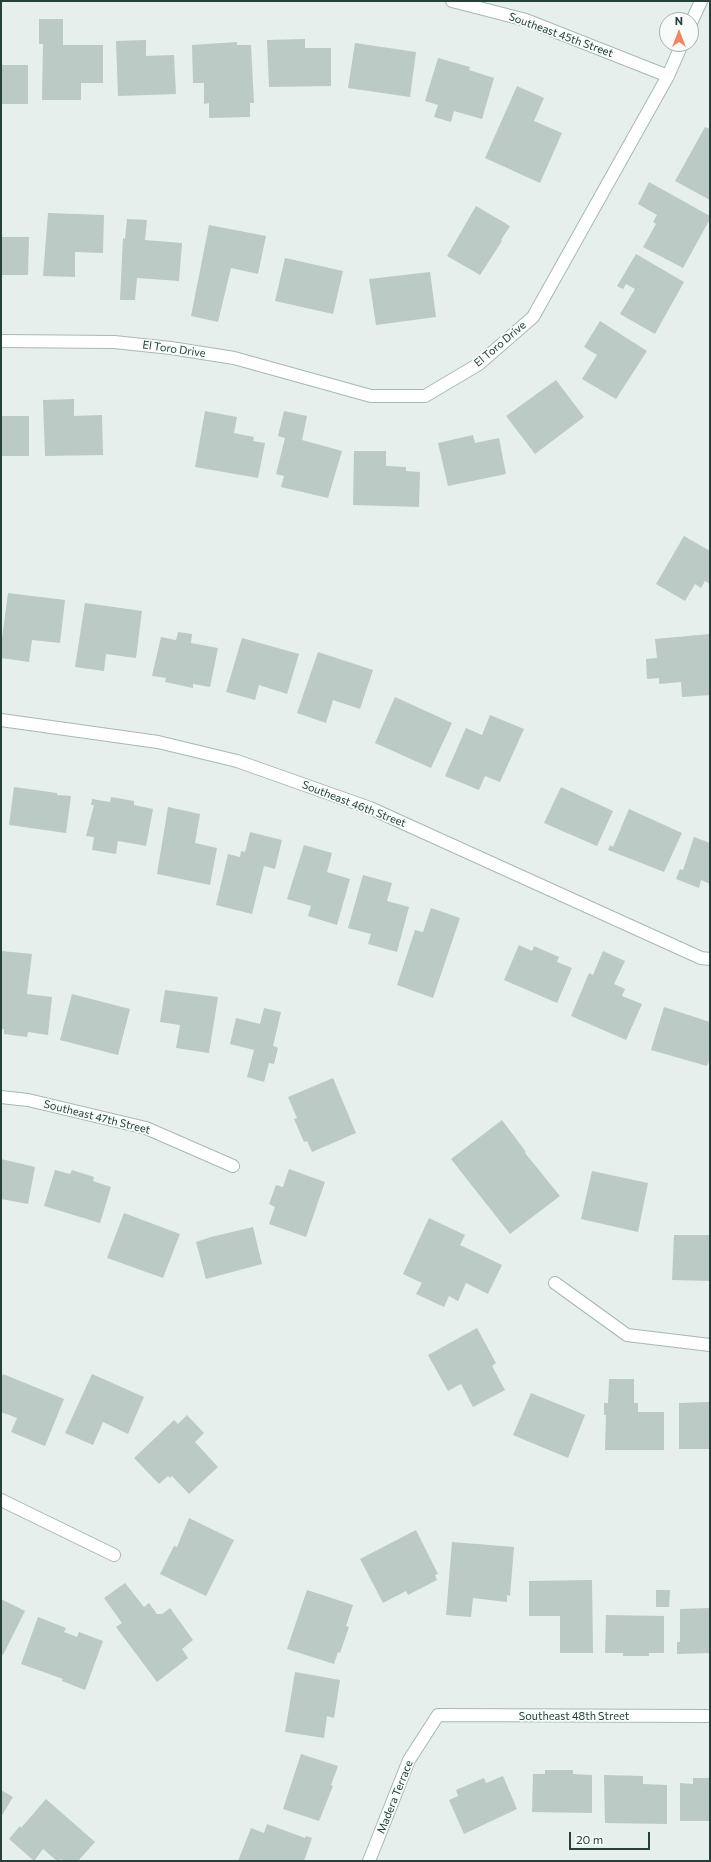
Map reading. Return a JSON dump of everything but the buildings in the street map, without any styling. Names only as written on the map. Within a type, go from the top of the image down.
[{"type":"street","name":"Southeast 45th Street","points":[[452,1],[526,20],[668,76]]},
{"type":"street","points":[[696,12],[701,1]]},
{"type":"street","name":"El Toro Drive","points":[[1,341],[114,342],[171,348],[234,358],[371,396],[425,396],[479,364],[533,317],[668,76],[678,52]]},
{"type":"street","name":"Southeast 46th Street","points":[[1,720],[158,742],[237,761],[370,808],[701,958],[710,959]]},
{"type":"street","name":"Southeast 47th Street","points":[[1,1097],[28,1100],[146,1128],[233,1166]]},
{"type":"street","points":[[555,1283],[627,1335],[710,1345]]},
{"type":"street","points":[[1,1500],[114,1555]]},
{"type":"street","name":"Southeast 48th Street","points":[[438,1715],[710,1716]]},
{"type":"street","name":"Madera Terrace","points":[[369,1861],[409,1760],[438,1715]]}]
